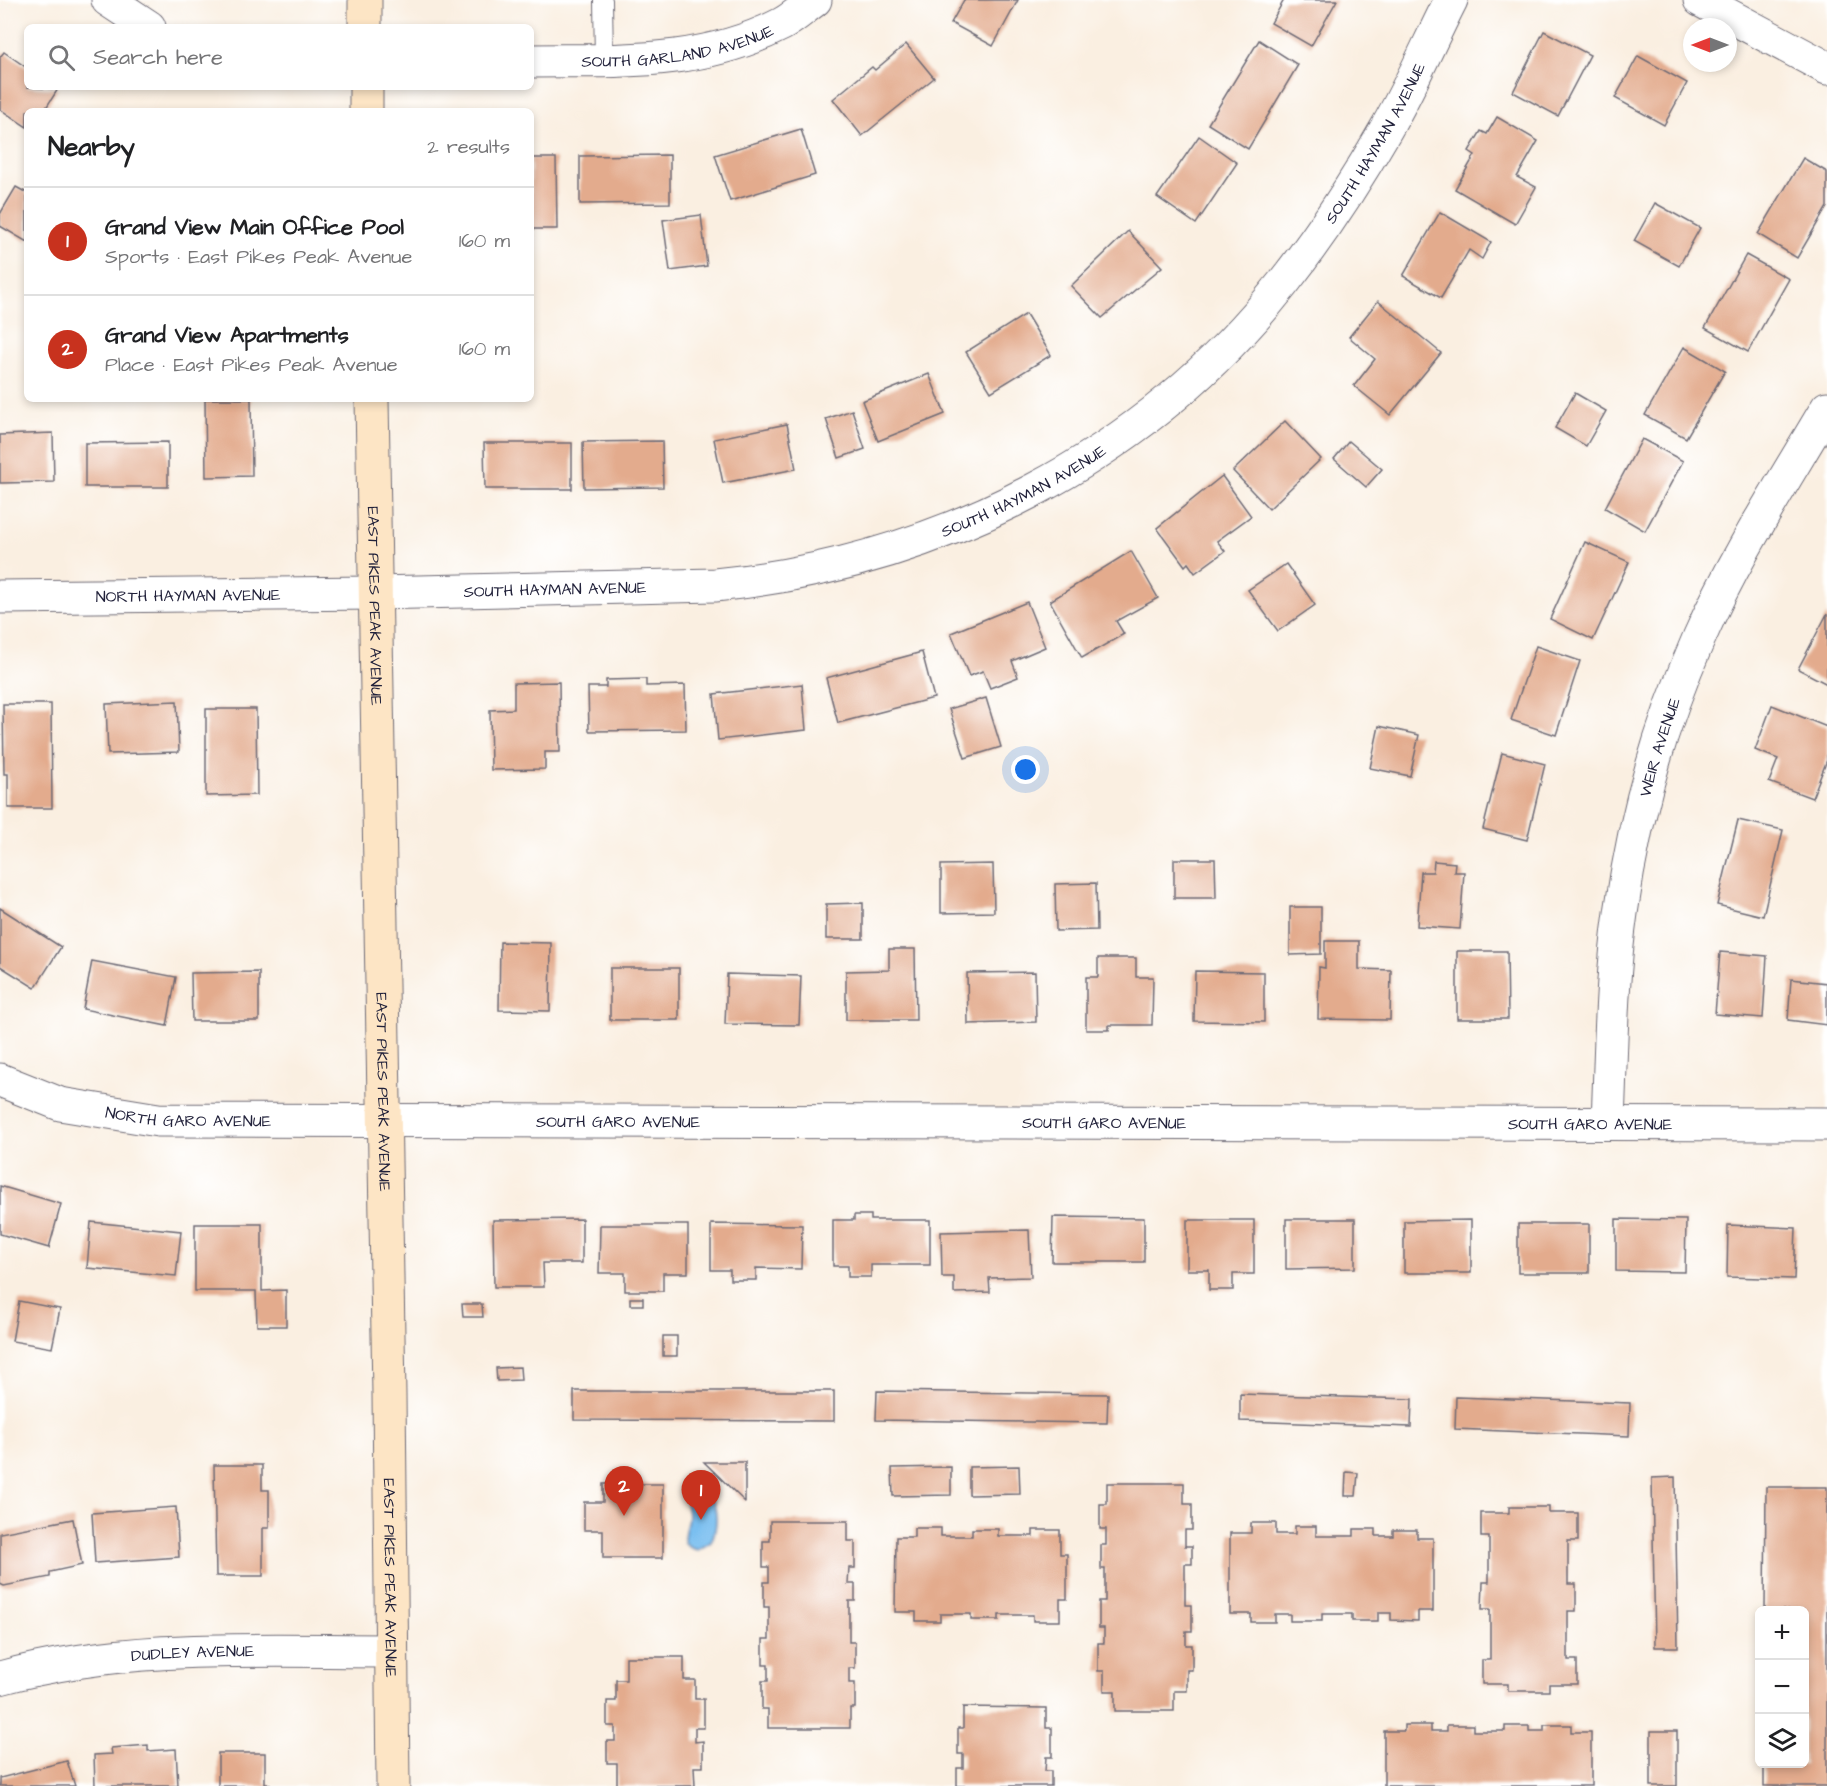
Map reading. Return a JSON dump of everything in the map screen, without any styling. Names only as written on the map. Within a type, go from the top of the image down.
[{"type":"main road","points":[[365,0],[365,24]]},
{"type":"main road","points":[[366,90],[366,108]]},
{"type":"main road","name":"EAST PIKES PEAK AVENUE","points":[[372,402],[382,1119],[389,1394],[393,1786]]},
{"type":"street","points":[[108,0],[144,24]]},
{"type":"street","name":"SOUTH GARLAND AVENUE","points":[[534,61],[686,57],[734,44],[783,24],[815,0]]},
{"type":"street","name":"SOUTH HAYMAN AVENUE","points":[[375,593],[669,587],[762,580],[869,557],[966,524],[1031,493],[1080,466],[1189,383],[1283,282],[1386,129],[1451,0]]},
{"type":"street","points":[[1700,0],[1827,68]]},
{"type":"street","name":"WEIR AVENUE","points":[[1608,1122],[1614,983],[1621,914],[1634,839],[1652,760],[1699,637],[1725,585],[1827,408]]},
{"type":"street","name":"NORTH HAYMAN AVENUE","points":[[0,597],[375,593]]},
{"type":"street","name":"NORTH GARO AVENUE","points":[[0,1080],[60,1104],[158,1120],[382,1119]]},
{"type":"street","name":"SOUTH GARO AVENUE","points":[[382,1119],[1827,1124]]},
{"type":"street","name":"DUDLEY AVENUE","points":[[0,1678],[49,1664],[158,1652],[390,1651]]},
{"type":"lane","points":[[603,0],[604,60]]},
{"type":"water","points":[[700,1489],[711,1498],[716,1520],[711,1542],[698,1550],[687,1545],[684,1537],[688,1516],[686,1496],[691,1490]]},
{"type":"building","points":[[964,0],[1018,0],[993,46],[951,23]]},
{"type":"building","points":[[1284,0],[1337,0],[1311,46],[1271,23]]},
{"type":"building","points":[[1544,31],[1590,55],[1558,116],[1513,92]]},
{"type":"building","points":[[1259,40],[1298,65],[1248,149],[1208,124]]},
{"type":"building","points":[[906,44],[934,78],[862,136],[833,99],[872,67],[875,70]]},
{"type":"building","points":[[4,52],[24,66],[24,90],[57,90],[46,108],[24,108],[24,125],[0,109],[0,57]]},
{"type":"building","points":[[1638,56],[1687,83],[1664,125],[1615,98]]},
{"type":"building","points":[[1497,117],[1538,141],[1517,177],[1536,187],[1515,224],[1455,189],[1475,155],[1469,151],[1481,131],[1487,134]]},
{"type":"building","points":[[801,129],[815,175],[730,201],[715,155]]},
{"type":"building","points":[[1199,136],[1237,163],[1196,224],[1157,197]]},
{"type":"building","points":[[670,155],[670,203],[580,204],[580,156]]},
{"type":"building","points":[[534,158],[556,158],[557,229],[534,229]]},
{"type":"building","points":[[1803,158],[1827,172],[1827,207],[1797,258],[1758,234]]},
{"type":"building","points":[[16,187],[24,191],[24,240],[0,226],[0,214]]},
{"type":"building","points":[[1655,203],[1700,228],[1679,266],[1634,241]]},
{"type":"building","points":[[1440,212],[1491,242],[1482,259],[1469,250],[1441,298],[1403,276]]},
{"type":"building","points":[[701,215],[707,266],[670,271],[663,220]]},
{"type":"building","points":[[1128,231],[1162,267],[1102,318],[1071,286]]},
{"type":"building","points":[[1746,255],[1789,279],[1748,352],[1705,328]]},
{"type":"building","points":[[1378,301],[1441,353],[1390,415],[1354,386],[1375,359],[1349,337]]},
{"type":"building","points":[[1026,314],[1051,355],[991,392],[966,352]]},
{"type":"building","points":[[1684,347],[1725,371],[1686,438],[1645,415]]},
{"type":"building","points":[[929,374],[945,414],[878,441],[862,401]]},
{"type":"building","points":[[1575,393],[1606,411],[1586,446],[1555,428]]},
{"type":"building","points":[[205,402],[251,402],[252,476],[206,477]]},
{"type":"building","points":[[852,410],[865,449],[839,458],[826,419]]},
{"type":"building","points":[[1285,421],[1321,459],[1269,509],[1233,471]]},
{"type":"building","points":[[787,424],[796,469],[723,483],[714,439]]},
{"type":"building","points":[[53,433],[54,482],[0,483],[0,435]]},
{"type":"building","points":[[1642,439],[1683,461],[1645,531],[1605,508]]},
{"type":"building","points":[[662,441],[663,487],[584,488],[583,442]]},
{"type":"building","points":[[1349,441],[1382,469],[1366,487],[1334,459]]},
{"type":"building","points":[[168,442],[168,487],[85,487],[85,443]]},
{"type":"building","points":[[484,443],[572,443],[572,489],[485,489]]},
{"type":"building","points":[[1222,476],[1251,516],[1217,541],[1225,551],[1195,573],[1188,563],[1185,566],[1157,528]]},
{"type":"building","points":[[1585,542],[1629,562],[1593,640],[1550,619]]},
{"type":"building","points":[[1131,551],[1158,598],[1116,621],[1124,634],[1082,658],[1050,601]]},
{"type":"building","points":[[1286,564],[1315,605],[1278,631],[1248,590]]},
{"type":"building","points":[[1027,602],[1045,647],[1012,661],[1018,677],[990,688],[983,671],[969,676],[951,633]]},
{"type":"building","points":[[1827,614],[1827,684],[1798,669]]},
{"type":"building","points":[[1536,646],[1580,661],[1556,735],[1511,720]]},
{"type":"building","points":[[922,652],[934,698],[838,723],[826,678]]},
{"type":"building","points":[[646,679],[646,686],[685,685],[686,730],[589,731],[588,687],[606,687],[606,680]]},
{"type":"building","points":[[559,682],[560,752],[545,752],[545,769],[491,770],[490,710],[514,709],[514,683]]},
{"type":"building","points":[[802,684],[806,730],[718,740],[714,694]]},
{"type":"building","points":[[986,698],[1001,747],[965,758],[949,709]]},
{"type":"building","points":[[177,701],[179,752],[108,754],[106,704]]},
{"type":"building","points":[[3,704],[51,704],[52,808],[8,808],[8,774],[4,774]]},
{"type":"building","points":[[1772,705],[1827,727],[1827,760],[1812,798],[1769,782],[1778,759],[1755,750]]},
{"type":"building","points":[[206,709],[256,709],[257,795],[206,796]]},
{"type":"building","points":[[1379,726],[1419,735],[1410,776],[1370,768]]},
{"type":"building","points":[[1502,753],[1545,764],[1527,840],[1483,829]]},
{"type":"building","points":[[1738,820],[1783,830],[1763,916],[1717,905]]},
{"type":"building","points":[[1174,859],[1215,859],[1216,898],[1174,898]]},
{"type":"building","points":[[1434,861],[1455,863],[1454,872],[1464,872],[1460,929],[1417,926],[1421,872],[1433,872]]},
{"type":"building","points":[[993,864],[994,912],[941,913],[941,865]]},
{"type":"building","points":[[1096,883],[1097,930],[1056,931],[1055,884]]},
{"type":"building","points":[[863,903],[863,939],[826,939],[826,904]]},
{"type":"building","points":[[1290,907],[1321,907],[1321,954],[1290,955]]},
{"type":"building","points":[[0,908],[61,947],[35,988],[0,966]]},
{"type":"building","points":[[1325,941],[1359,941],[1359,969],[1391,970],[1390,1020],[1318,1019],[1319,967],[1325,968]]},
{"type":"building","points":[[500,942],[551,943],[550,1011],[499,1010]]},
{"type":"building","points":[[889,949],[915,949],[916,1020],[846,1020],[846,971],[889,970]]},
{"type":"building","points":[[1457,951],[1507,951],[1508,1019],[1457,1019]]},
{"type":"building","points":[[1720,952],[1767,956],[1763,1018],[1715,1014]]},
{"type":"building","points":[[1098,958],[1136,958],[1136,977],[1153,977],[1152,1025],[1109,1025],[1109,1030],[1086,1030],[1086,977],[1098,977]]},
{"type":"building","points":[[92,961],[176,977],[167,1026],[83,1009]]},
{"type":"building","points":[[610,968],[679,968],[679,1020],[610,1020]]},
{"type":"building","points":[[1195,971],[1264,972],[1264,1022],[1194,1021]]},
{"type":"building","points":[[259,972],[259,1021],[192,1021],[191,973]]},
{"type":"building","points":[[1035,972],[1036,1022],[968,1024],[967,973]]},
{"type":"building","points":[[727,974],[801,976],[799,1025],[725,1024]]},
{"type":"building","points":[[1791,979],[1827,983],[1827,1025],[1788,1020]]},
{"type":"building","points":[[0,1186],[61,1204],[49,1248],[0,1234]]},
{"type":"building","points":[[854,1215],[871,1215],[871,1220],[930,1220],[930,1265],[871,1265],[871,1277],[848,1277],[848,1266],[833,1266],[833,1220],[854,1220]]},
{"type":"building","points":[[1053,1217],[1144,1218],[1144,1262],[1052,1262]]},
{"type":"building","points":[[582,1219],[582,1263],[543,1263],[544,1287],[494,1287],[493,1220]]},
{"type":"building","points":[[1286,1219],[1355,1219],[1355,1268],[1286,1269]]},
{"type":"building","points":[[1616,1219],[1686,1220],[1685,1272],[1616,1271]]},
{"type":"building","points":[[1187,1220],[1254,1220],[1254,1274],[1233,1274],[1233,1290],[1209,1290],[1209,1270],[1187,1270]]},
{"type":"building","points":[[1471,1220],[1471,1273],[1404,1273],[1404,1221]]},
{"type":"building","points":[[91,1222],[181,1231],[176,1276],[87,1268]]},
{"type":"building","points":[[195,1224],[262,1224],[262,1291],[286,1290],[286,1326],[257,1326],[256,1291],[195,1291]]},
{"type":"building","points":[[711,1224],[802,1225],[801,1269],[756,1268],[756,1280],[730,1280],[730,1270],[711,1270]]},
{"type":"building","points":[[1518,1224],[1589,1224],[1589,1273],[1518,1273]]},
{"type":"building","points":[[600,1225],[688,1225],[688,1273],[663,1273],[663,1291],[625,1291],[625,1273],[599,1273]]},
{"type":"building","points":[[1728,1225],[1796,1228],[1794,1279],[1727,1277]]},
{"type":"building","points":[[1029,1230],[1031,1277],[989,1278],[990,1292],[954,1293],[954,1277],[942,1277],[941,1232]]},
{"type":"building","points":[[630,1298],[643,1298],[643,1305],[630,1305]]},
{"type":"building","points":[[19,1301],[60,1309],[52,1348],[12,1341]]},
{"type":"building","points":[[462,1304],[482,1304],[483,1317],[463,1317]]},
{"type":"building","points":[[663,1336],[677,1336],[677,1356],[663,1356]]},
{"type":"building","points":[[520,1367],[521,1380],[497,1381],[496,1368]]},
{"type":"building","points":[[574,1391],[834,1391],[834,1421],[574,1420]]},
{"type":"building","points":[[877,1391],[1108,1394],[1107,1423],[876,1420]]},
{"type":"building","points":[[1240,1394],[1412,1399],[1411,1427],[1240,1421]]},
{"type":"building","points":[[1456,1397],[1630,1403],[1629,1436],[1455,1429]]},
{"type":"building","points":[[704,1462],[745,1462],[745,1502]]},
{"type":"building","points":[[214,1465],[262,1465],[262,1490],[269,1490],[269,1528],[263,1528],[263,1576],[216,1576]]},
{"type":"building","points":[[1019,1466],[1020,1494],[969,1495],[969,1467]]},
{"type":"building","points":[[951,1467],[951,1495],[893,1496],[892,1468]]},
{"type":"building","points":[[1346,1472],[1358,1473],[1356,1496],[1345,1496]]},
{"type":"building","points":[[1675,1477],[1678,1647],[1655,1647],[1652,1478]]},
{"type":"building","points":[[1107,1483],[1184,1483],[1184,1504],[1192,1504],[1192,1530],[1185,1530],[1185,1546],[1192,1546],[1192,1564],[1185,1564],[1185,1605],[1192,1605],[1192,1631],[1186,1631],[1186,1645],[1192,1645],[1192,1670],[1187,1670],[1187,1691],[1174,1691],[1174,1711],[1115,1711],[1115,1691],[1104,1691],[1104,1671],[1098,1671],[1098,1643],[1104,1643],[1104,1628],[1099,1628],[1099,1601],[1105,1601],[1105,1569],[1101,1569],[1101,1545],[1106,1545],[1106,1529],[1100,1529],[1100,1504],[1107,1504]]},
{"type":"building","points":[[603,1484],[663,1484],[663,1558],[603,1558],[603,1530],[584,1530],[584,1502],[603,1502]]},
{"type":"building","points":[[1766,1487],[1827,1487],[1827,1786],[1764,1786],[1764,1768],[1809,1768],[1809,1606],[1765,1606]]},
{"type":"building","points":[[176,1507],[179,1557],[95,1563],[92,1513]]},
{"type":"building","points":[[1509,1507],[1549,1507],[1549,1513],[1578,1513],[1578,1541],[1568,1541],[1568,1584],[1576,1584],[1576,1611],[1568,1611],[1568,1660],[1577,1660],[1577,1684],[1549,1684],[1549,1691],[1508,1691],[1508,1684],[1482,1684],[1482,1660],[1490,1660],[1490,1609],[1482,1609],[1483,1582],[1489,1582],[1489,1537],[1481,1537],[1481,1513],[1509,1513]]},
{"type":"building","points":[[73,1519],[82,1565],[50,1572],[50,1577],[4,1586],[0,1584],[0,1533]]},
{"type":"building","points":[[770,1521],[848,1521],[848,1541],[855,1541],[855,1568],[849,1568],[848,1584],[855,1584],[855,1601],[849,1601],[849,1642],[855,1642],[855,1668],[849,1668],[849,1683],[855,1683],[855,1708],[850,1708],[850,1728],[768,1728],[768,1709],[762,1709],[762,1681],[768,1681],[768,1665],[763,1665],[763,1639],[769,1639],[769,1607],[764,1607],[764,1582],[769,1582],[769,1567],[763,1567],[763,1541],[770,1541]]},
{"type":"building","points":[[1251,1523],[1276,1523],[1276,1534],[1295,1534],[1295,1526],[1316,1526],[1316,1536],[1354,1536],[1354,1529],[1376,1529],[1376,1536],[1393,1536],[1393,1530],[1417,1530],[1417,1538],[1433,1538],[1433,1611],[1418,1611],[1418,1621],[1391,1620],[1391,1613],[1378,1613],[1378,1621],[1352,1621],[1352,1614],[1322,1614],[1322,1621],[1290,1621],[1290,1614],[1275,1614],[1275,1622],[1251,1622],[1251,1614],[1230,1614],[1230,1533],[1251,1533]]},
{"type":"building","points":[[914,1528],[941,1528],[941,1536],[972,1536],[972,1529],[998,1529],[998,1536],[1033,1536],[1033,1530],[1060,1530],[1060,1554],[1067,1554],[1067,1599],[1060,1599],[1060,1621],[1033,1621],[1033,1615],[999,1615],[999,1620],[971,1620],[971,1614],[940,1614],[940,1621],[916,1621],[916,1612],[895,1612],[896,1537],[914,1537]]},
{"type":"building","points":[[626,1657],[684,1657],[684,1680],[695,1680],[695,1699],[704,1699],[704,1728],[695,1728],[695,1742],[703,1741],[703,1767],[694,1767],[695,1786],[617,1786],[617,1763],[607,1763],[607,1741],[615,1741],[615,1726],[607,1726],[607,1701],[616,1701],[616,1680],[626,1680]]},
{"type":"building","points":[[963,1707],[1046,1708],[1046,1728],[1052,1728],[1052,1757],[1046,1757],[1045,1771],[1051,1771],[1051,1786],[957,1786],[957,1768],[963,1768],[963,1754],[958,1754],[958,1728],[963,1728]]},
{"type":"building","points":[[1404,1725],[1431,1725],[1431,1731],[1447,1731],[1447,1725],[1473,1725],[1473,1731],[1505,1731],[1505,1726],[1529,1726],[1529,1731],[1544,1731],[1544,1725],[1571,1725],[1571,1732],[1591,1732],[1591,1786],[1384,1786],[1384,1731],[1404,1731]]},
{"type":"building","points":[[1651,1731],[1677,1731],[1677,1786],[1651,1786]]},
{"type":"building","points":[[148,1745],[148,1751],[176,1749],[178,1786],[95,1786],[94,1755],[112,1754],[111,1748]]},
{"type":"building","points":[[218,1753],[265,1753],[265,1784],[270,1784],[270,1786],[218,1786]]},
{"type":"building","points":[[67,1761],[75,1786],[0,1786],[0,1778]]},
{"type":"place","name":"Grand View Apartments","points":[[624,1516]]},
{"type":"place","name":"Grand View Main Office Pool","points":[[701,1520]]}]
